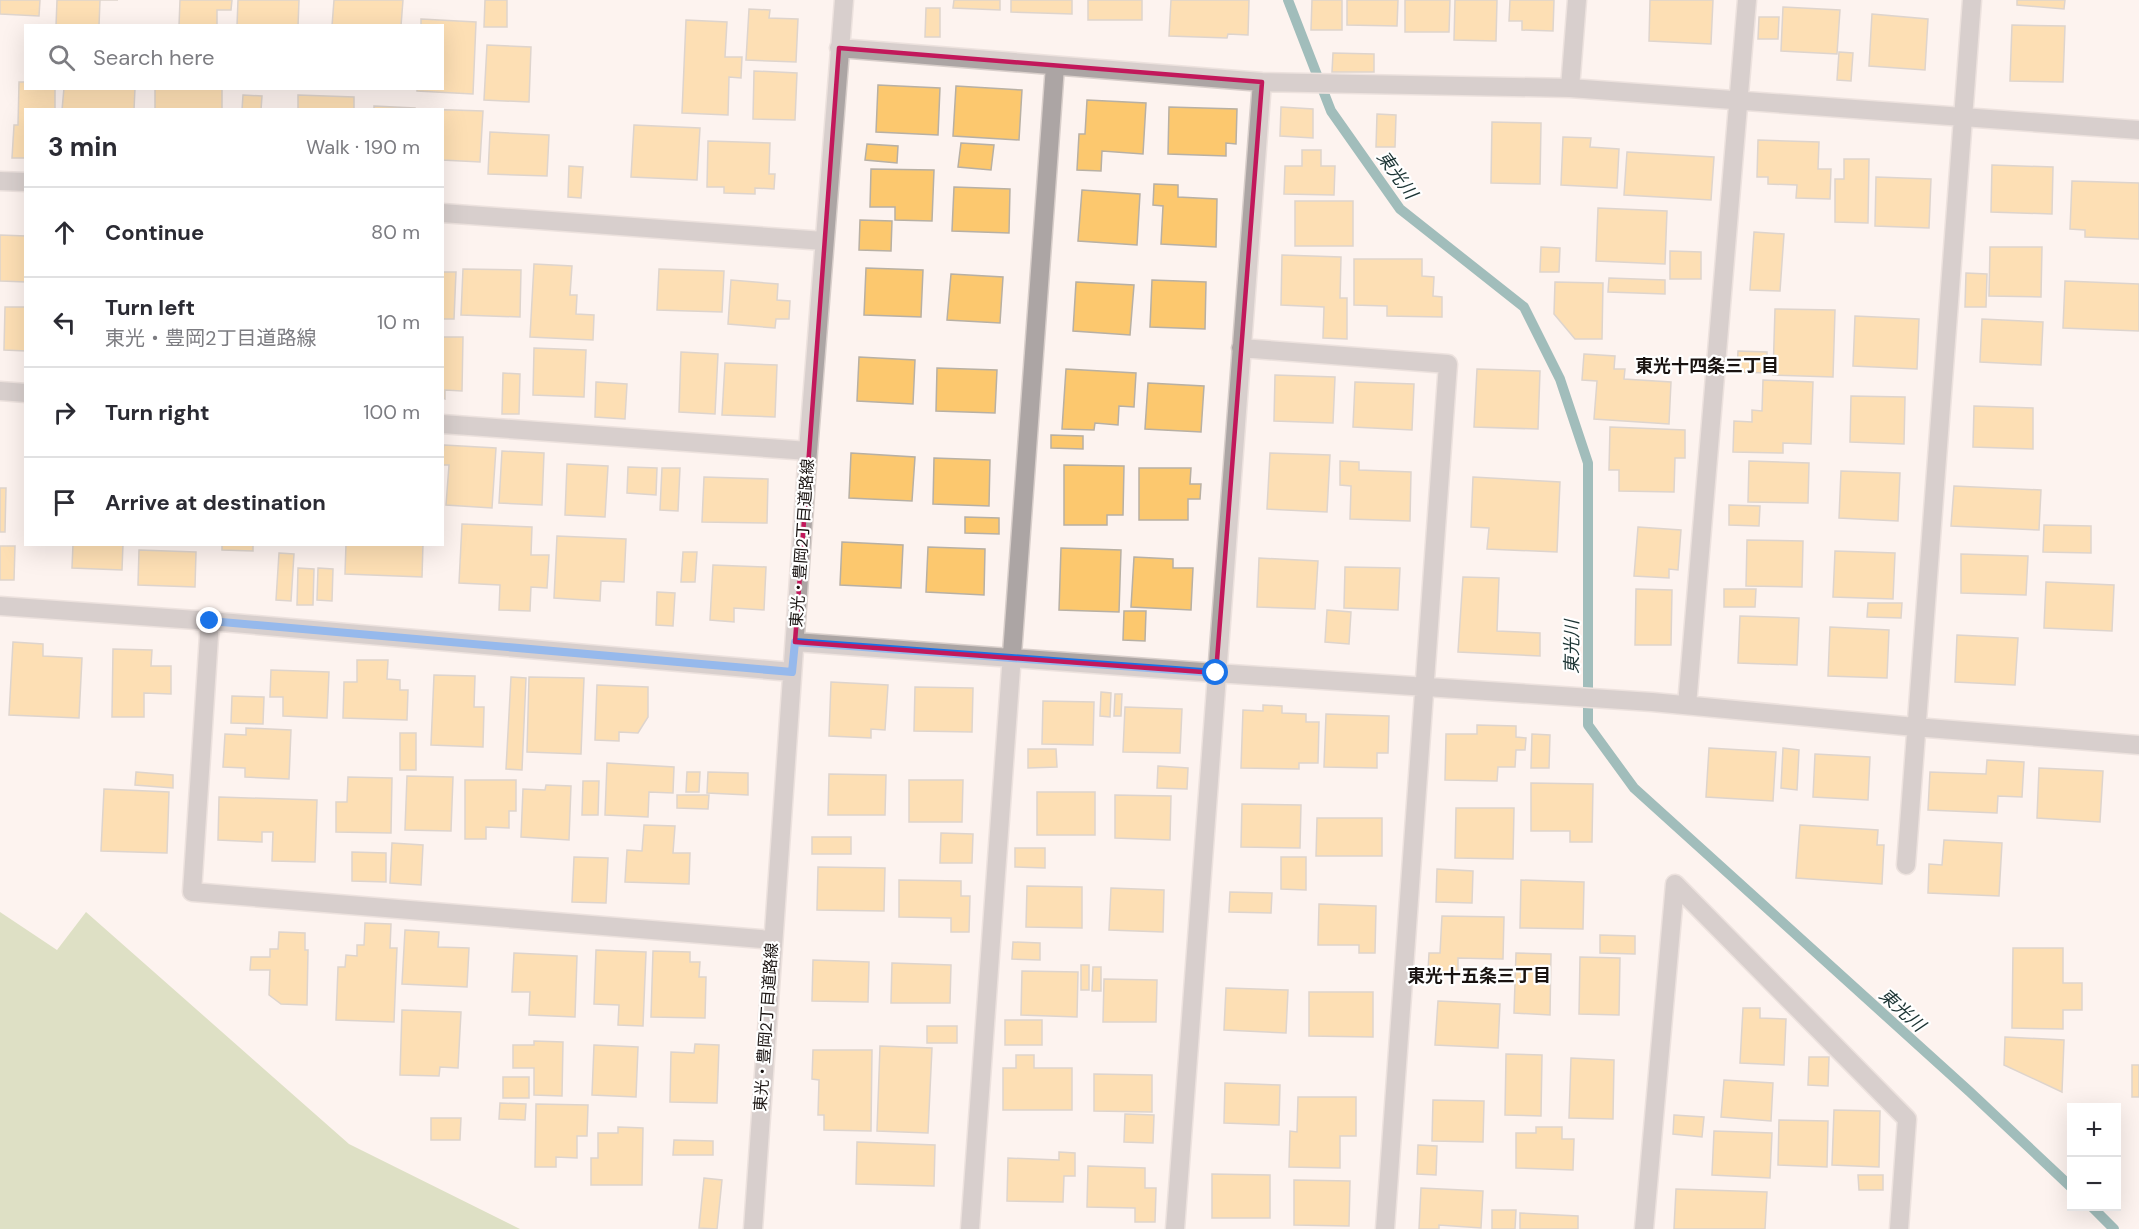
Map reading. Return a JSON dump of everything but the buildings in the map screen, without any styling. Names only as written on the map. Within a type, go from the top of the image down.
[{"type":"street","name":"東光・豊岡2丁目道路線","points":[[753,1229],[808,451],[844,0]]},
{"type":"street","points":[[1570,88],[1577,0]]},
{"type":"street","points":[[1687,705],[1746,0]]},
{"type":"street","points":[[1906,865],[1972,0]]},
{"type":"street","points":[[839,48],[1262,82],[1570,88],[2139,130]]},
{"type":"street","points":[[970,1229],[1055,66]]},
{"type":"street","points":[[1174,1229],[1262,82]]},
{"type":"street","points":[[0,181],[24,183]]},
{"type":"street","points":[[444,213],[824,241]]},
{"type":"street","points":[[1241,348],[1448,363],[1385,1229]]},
{"type":"street","points":[[0,391],[24,393]]},
{"type":"street","points":[[444,424],[808,451]]},
{"type":"street","points":[[0,606],[210,621],[792,672]]},
{"type":"street","points":[[210,621],[192,892],[772,940]]},
{"type":"street","points":[[795,642],[1652,702],[2139,745]]},
{"type":"street","points":[[1644,1229],[1675,884],[1907,1119],[1899,1229]]},
{"type":"highlighted area","points":[[839,48],[1262,82],[1216,673],[795,642]]},
{"type":"green space","points":[[0,912],[57,950],[86,912],[349,1144],[520,1229],[0,1229]]},
{"type":"waterway","name":"東光川","points":[[1288,0],[1331,111],[1400,209],[1524,307],[1560,379],[1588,463],[1588,725],[1634,788],[1970,1092],[2067,1183]]},
{"type":"waterway","name":"東光川","points":[[2096,1211],[2114,1229]]},
{"type":"district","name":"東光十四条三丁目","points":[[1707,366]]},
{"type":"district","name":"東光十五条三丁目","points":[[1479,976]]},
{"type":"route","points":[[210,621],[792,672],[795,642],[1216,673]]}]
